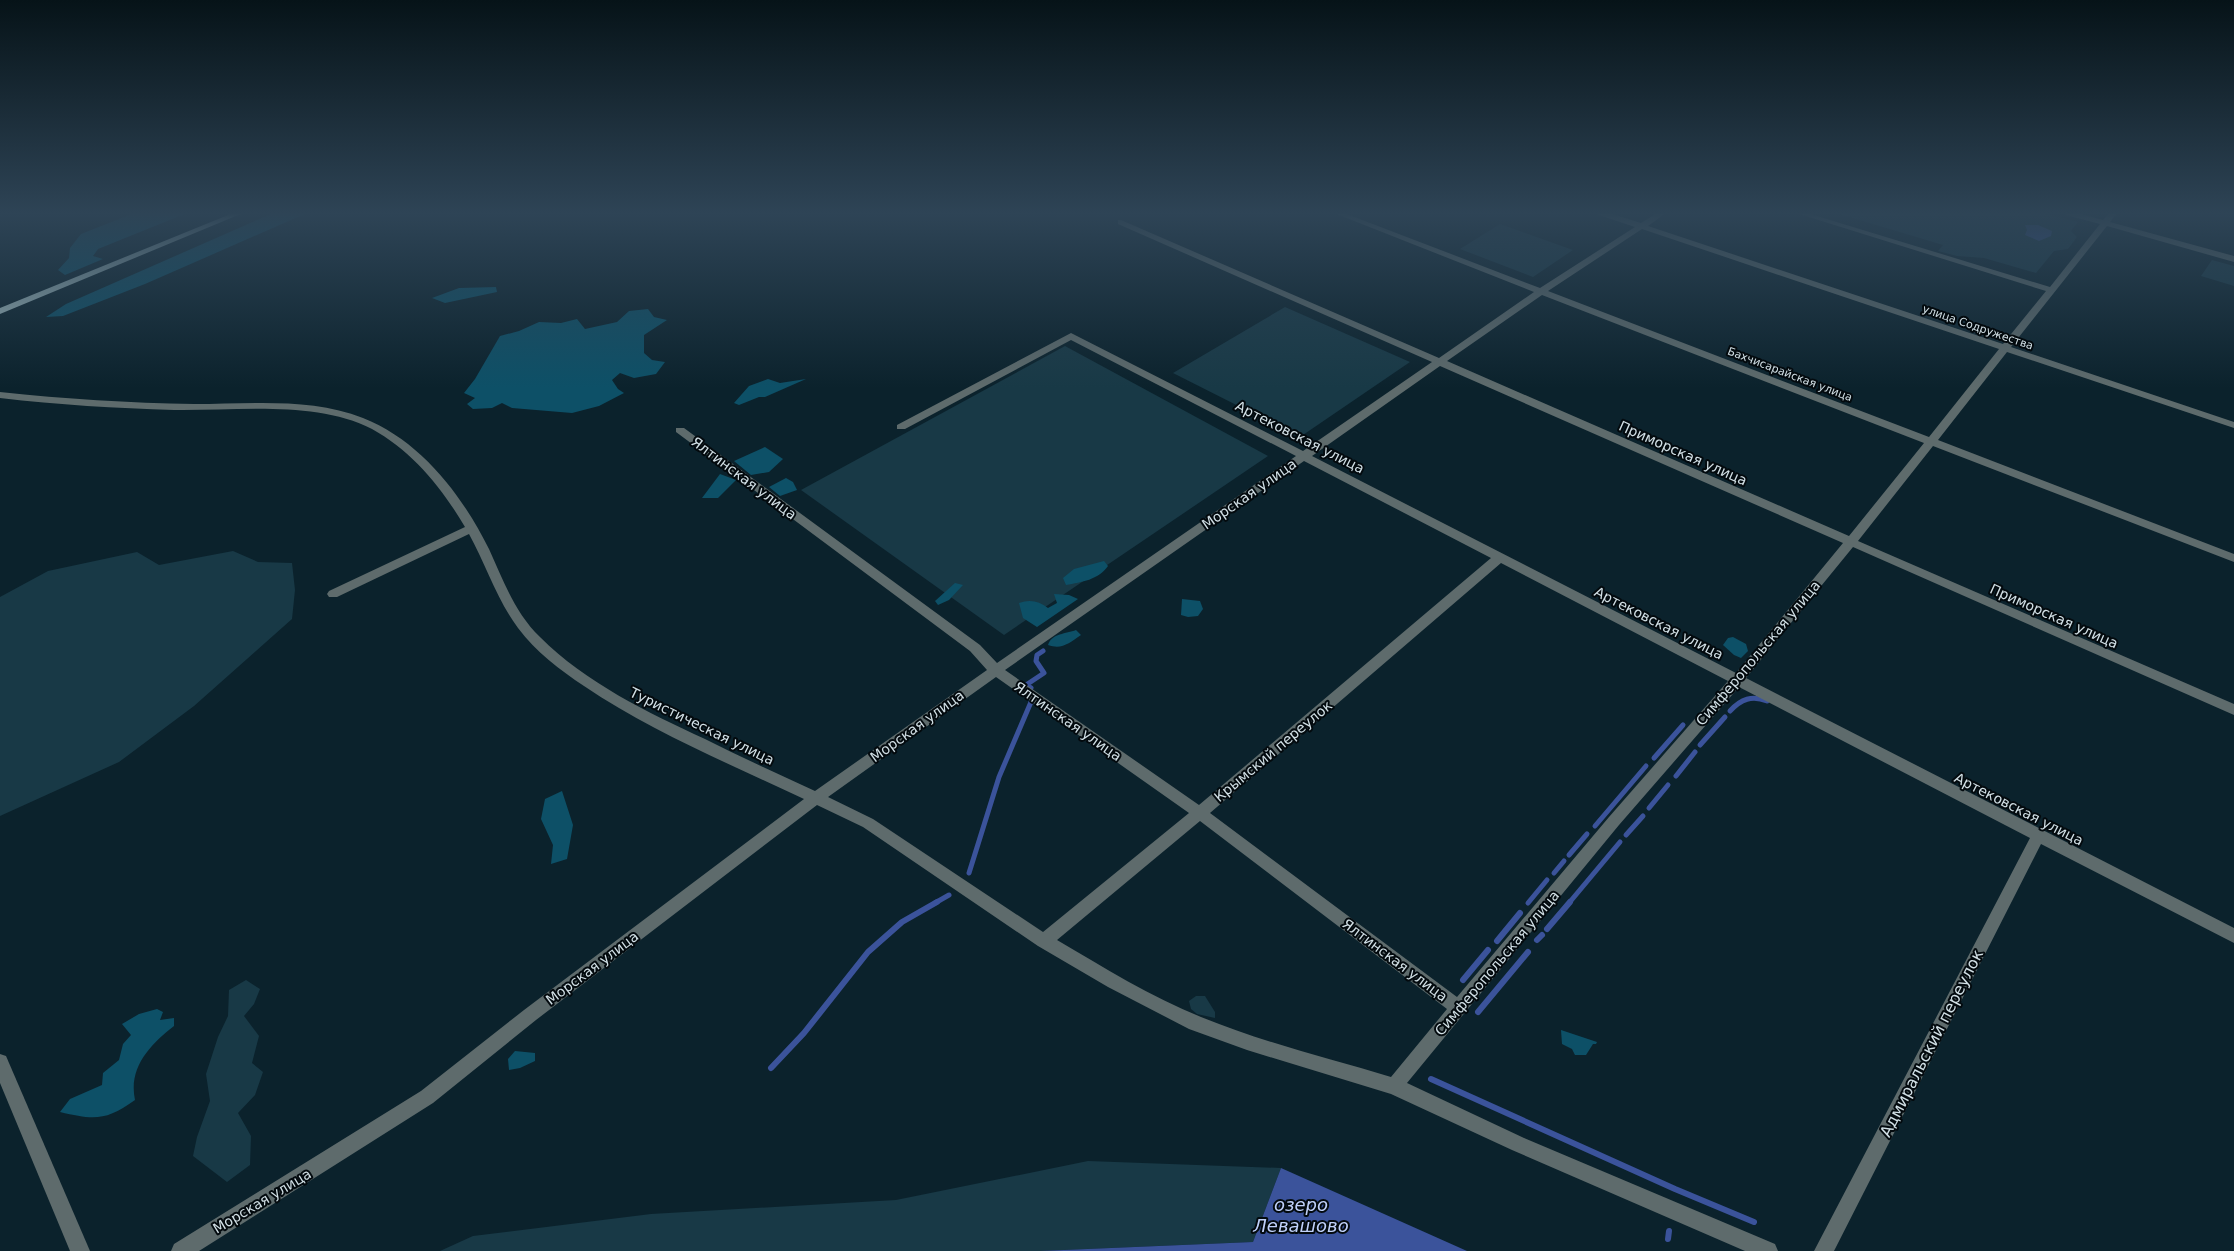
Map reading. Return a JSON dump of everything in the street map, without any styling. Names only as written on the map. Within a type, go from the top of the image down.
[{"type":"main road","points":[[0,311],[97,271]]},
{"type":"street","name":"Приморская улица","points":[[1232,271],[2234,710]]},
{"type":"street","name":"Бахчисарайская улица","points":[[1490,271],[2234,558]]},
{"type":"street","name":"Морская улица","points":[[182,1251],[427,1097],[530,1015],[816,798],[996,670],[1571,271]]},
{"type":"street","name":"улица Содружества","points":[[1776,271],[2234,425]]},
{"type":"street","points":[[1990,271],[2051,290]]},
{"type":"street","name":"Симферопольская улица","points":[[1394,1086],[1614,822],[1737,680],[2066,271]]},
{"type":"street","name":"Артековская улица","points":[[901,427],[1071,336],[2234,936]]},
{"type":"street","name":"Туристическая улица","points":[[0,395],[80,404],[262,406],[337,414],[357,419],[377,428],[406,448],[440,482],[472,528],[523,627],[540,645],[572,670],[646,717],[868,823],[1044,940],[1114,982],[1195,1023],[1247,1042],[1394,1086],[1503,1137],[1768,1251]]},
{"type":"street","name":"Ялтинская улица","points":[[680,430],[975,648],[996,670],[1011,682],[1200,813],[1459,1008]]},
{"type":"street","points":[[333,594],[472,528]]},
{"type":"street","name":"Крымский переулок","points":[[1044,940],[1200,813],[1499,558]]},
{"type":"street","name":"Адмиральский переулок","points":[[1824,1251],[2038,836]]},
{"type":"street","points":[[0,1062],[80,1251]]},
{"type":"shaded area","points":[[60,271],[74,271],[65,275]]},
{"type":"shaded area","points":[[140,271],[174,271],[63,316],[46,317],[66,304]]},
{"type":"shaded area","points":[[1518,271],[1541,271],[1533,277]]},
{"type":"shaded area","points":[[2204,271],[2234,271],[2234,286],[2201,276]]},
{"type":"shaded area","points":[[496,287],[497,292],[445,303],[432,298],[459,288]]},
{"type":"shaded area","points":[[1285,307],[1410,362],[1300,437],[1173,373]]},
{"type":"shaded area","points":[[648,309],[654,317],[667,320],[644,335],[644,353],[652,360],[665,362],[656,374],[634,378],[620,373],[612,380],[618,389],[624,393],[599,406],[572,413],[512,408],[502,403],[492,408],[473,409],[467,404],[475,398],[464,393],[475,379],[500,336],[519,331],[539,322],[561,323],[577,319],[585,329],[617,322],[629,311]]},
{"type":"shaded area","points":[[1065,346],[1268,456],[1004,635],[801,490]]},
{"type":"shaded area","points":[[768,379],[780,383],[806,379],[765,397],[759,397],[739,405],[734,403],[749,386]]},
{"type":"shaded area","points":[[765,447],[783,459],[769,472],[751,475],[734,461]]},
{"type":"shaded area","points":[[720,474],[736,480],[718,498],[702,498]]},
{"type":"shaded area","points":[[786,478],[793,482],[797,490],[780,496],[769,487]]},
{"type":"shaded area","points":[[233,551],[258,562],[292,563],[295,590],[292,619],[194,706],[119,762],[0,816],[0,597],[48,571],[137,552],[159,565]]},
{"type":"shaded area","points":[[1104,561],[1108,566],[1095,577],[1066,585],[1063,578],[1074,569]]},
{"type":"shaded area","points":[[955,583],[963,585],[949,600],[938,605],[935,601]]},
{"type":"shaded area","points":[[1054,594],[1069,595],[1078,599],[1037,627],[1023,618],[1019,603],[1034,601],[1048,608],[1057,603]]},
{"type":"shaded area","points":[[1182,599],[1200,601],[1203,609],[1198,616],[1188,617],[1181,615]]},
{"type":"shaded area","points":[[1076,630],[1081,635],[1069,643],[1057,647],[1048,645],[1056,636]]},
{"type":"shaded area","points":[[1733,637],[1746,644],[1748,651],[1741,658],[1734,655],[1723,645],[1728,638]]},
{"type":"shaded area","points":[[562,791],[573,825],[567,859],[551,864],[553,845],[541,819],[545,799]]},
{"type":"shaded area","points":[[246,980],[260,989],[254,1004],[244,1016],[259,1036],[252,1063],[263,1072],[255,1095],[238,1113],[251,1136],[250,1165],[227,1182],[193,1156],[197,1137],[210,1101],[206,1074],[218,1037],[228,1016],[229,990]]},
{"type":"shaded area","points":[[1196,996],[1205,996],[1215,1012],[1215,1018],[1197,1014],[1191,1009],[1189,1001]]},
{"type":"shaded area","points":[[157,1009],[163,1012],[160,1020],[174,1018],[174,1026],[143,1057],[135,1077],[135,1100],[116,1112],[99,1117],[60,1112],[70,1099],[102,1085],[103,1073],[119,1060],[123,1044],[131,1035],[122,1024],[139,1014]]},
{"type":"shaded area","points":[[1561,1030],[1597,1042],[1593,1044],[1586,1055],[1575,1055],[1572,1049],[1562,1044]]},
{"type":"shaded area","points":[[515,1051],[535,1053],[535,1061],[520,1068],[509,1070],[508,1059]]},
{"type":"shaded area","points":[[1088,1161],[1281,1168],[1253,1242],[1040,1251],[440,1251],[473,1236],[651,1214],[896,1200]]},
{"type":"water","name":"озеро Левашово","points":[[1281,1168],[1467,1251],[1040,1251],[1253,1242]]},
{"type":"waterway","points":[[1031,688],[1026,685],[1044,673],[1036,661],[1037,655],[1043,651]]},
{"type":"waterway","points":[[1730,711],[1747,699],[1756,698],[1767,701]]},
{"type":"waterway","points":[[969,873],[999,777],[1031,702]]},
{"type":"waterway","points":[[1700,745],[1725,717]]},
{"type":"waterway","points":[[1654,758],[1683,725]]},
{"type":"waterway","points":[[1676,776],[1695,752]]},
{"type":"waterway","points":[[1595,826],[1646,766]]},
{"type":"waterway","points":[[1649,808],[1668,785]]},
{"type":"waterway","points":[[1626,835],[1643,816]]},
{"type":"waterway","points":[[1569,855],[1587,834]]},
{"type":"waterway","points":[[1569,903],[1620,842]]},
{"type":"waterway","points":[[1554,873],[1564,861]]},
{"type":"waterway","points":[[1528,903],[1547,880]]},
{"type":"waterway","points":[[935,903],[949,895]]},
{"type":"waterway","points":[[771,1068],[804,1033],[868,952],[902,922],[937,902]]},
{"type":"waterway","points":[[1547,929],[1570,902]]},
{"type":"waterway","points":[[1497,941],[1520,913]]},
{"type":"waterway","points":[[1537,940],[1542,935]]},
{"type":"waterway","points":[[1463,980],[1488,950]]},
{"type":"waterway","points":[[1478,1012],[1528,952]]},
{"type":"waterway","points":[[1431,1079],[1675,1189],[1754,1222]]},
{"type":"waterway","points":[[1668,1239],[1669,1231]]}]
